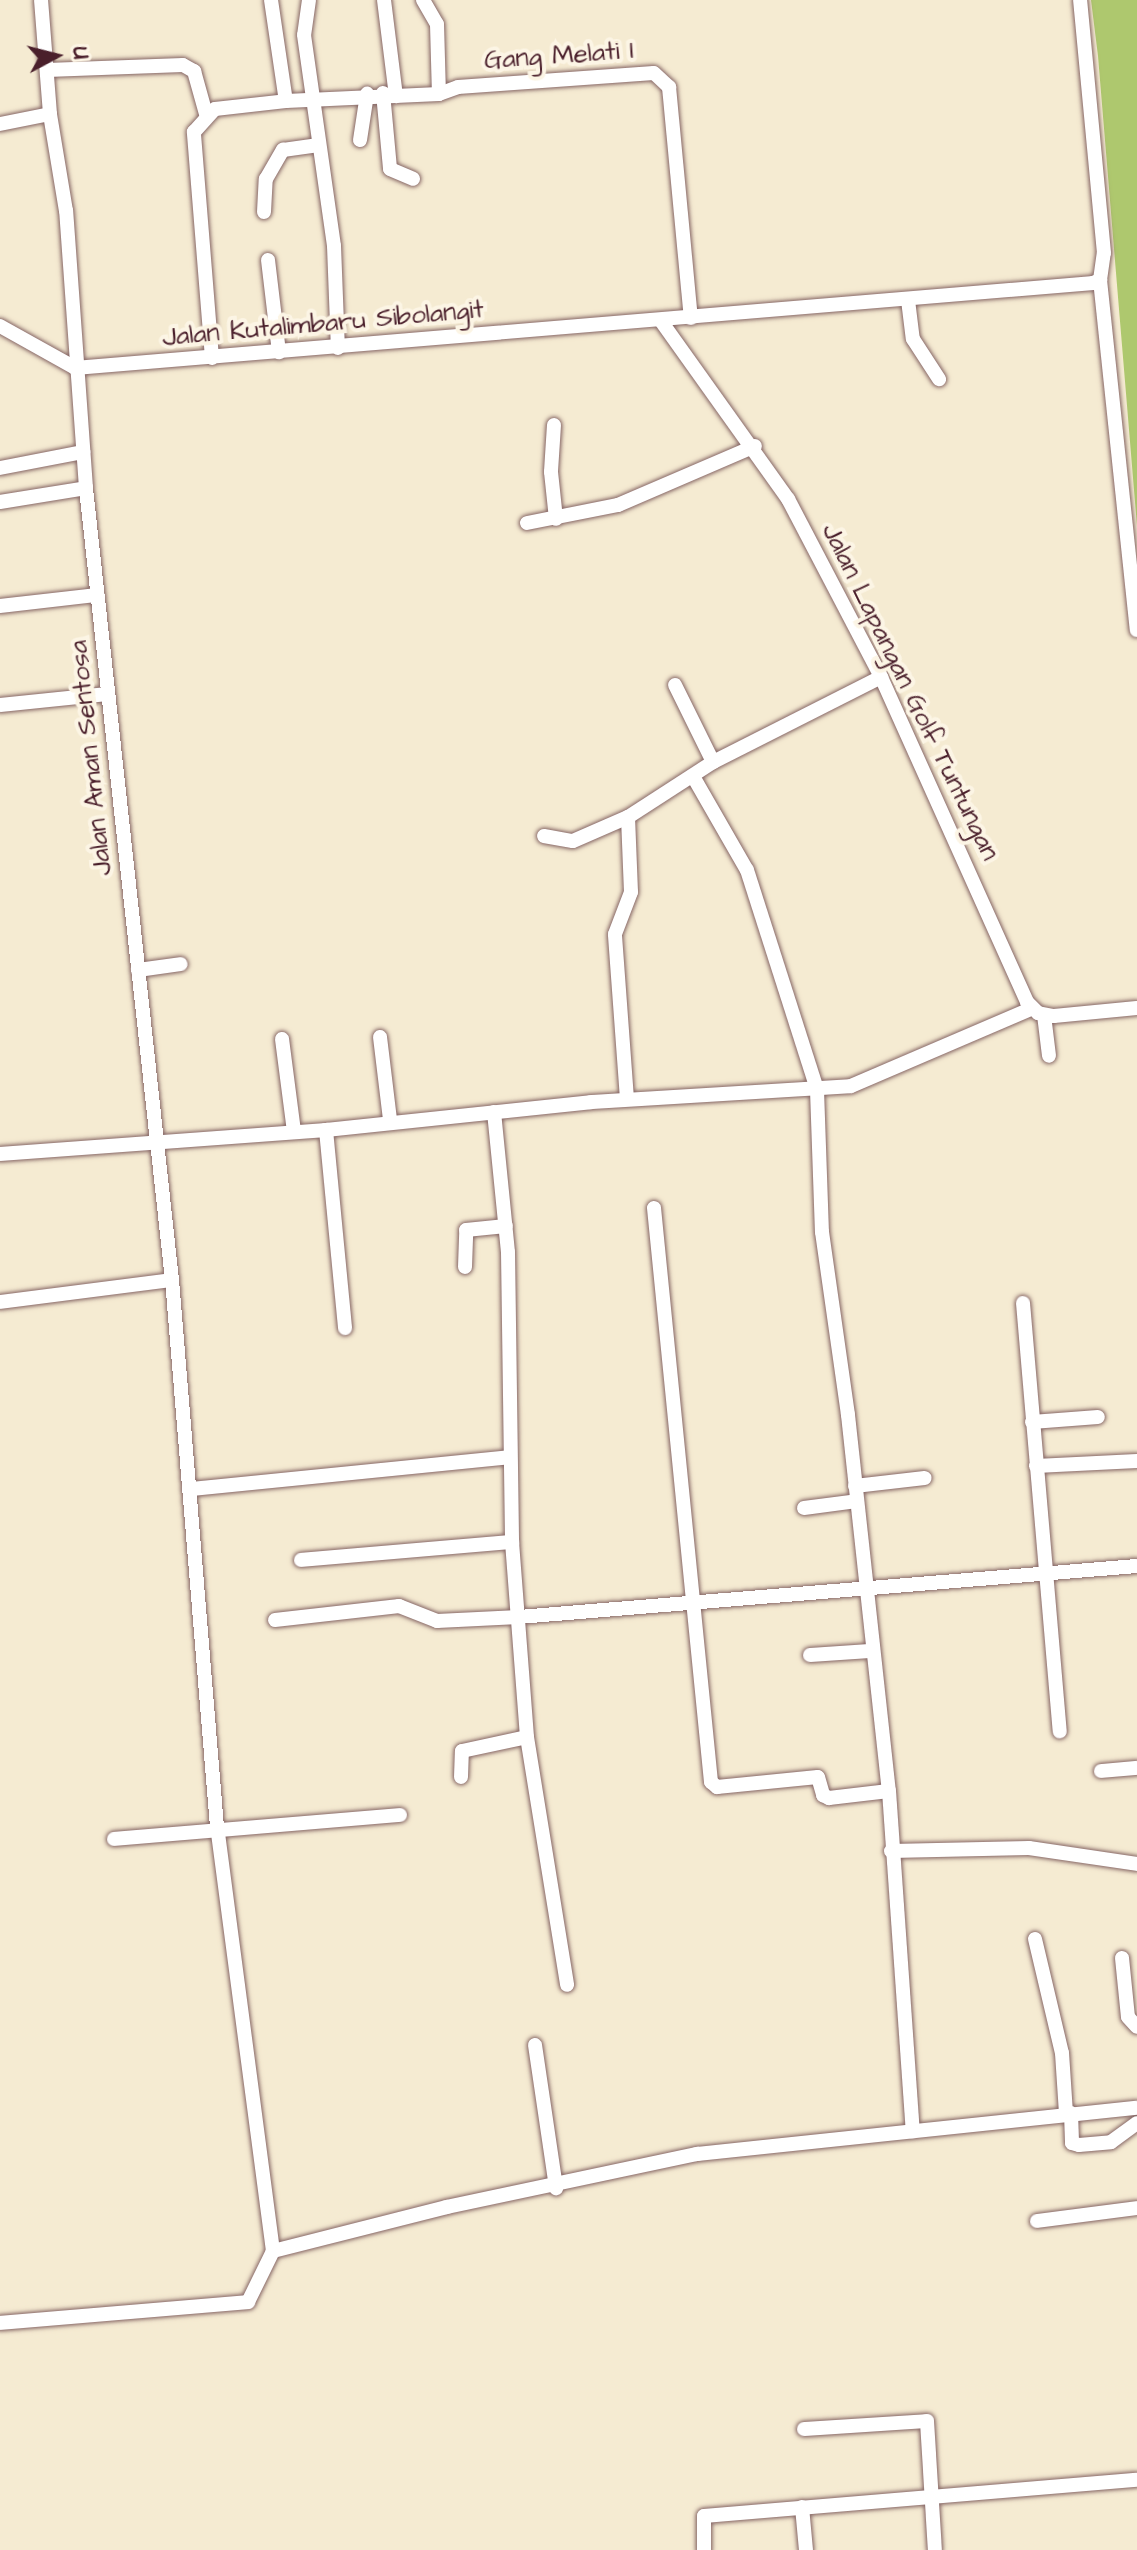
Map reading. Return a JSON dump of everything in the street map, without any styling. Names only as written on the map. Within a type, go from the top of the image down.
[{"type":"street","name":"Jalan Aman Sentosa","points":[[41,0],[50,114],[66,211],[75,368],[107,694],[172,1280],[217,1827],[273,2251]]},
{"type":"street","points":[[271,0],[286,101]]},
{"type":"street","points":[[309,0],[304,35],[334,246],[338,348]]},
{"type":"street","points":[[384,0],[382,95],[390,169],[413,179]]},
{"type":"street","points":[[423,0],[437,24],[439,94]]},
{"type":"street","points":[[1080,0],[1104,253],[1100,280],[1137,630]]},
{"type":"street","points":[[47,70],[183,65],[194,71],[206,114],[194,132],[193,145],[212,358]]},
{"type":"street","name":"Gang Melati I","points":[[206,114],[286,101],[439,94],[458,87],[654,73],[669,87],[691,318]]},
{"type":"street","points":[[360,140],[382,95]]},
{"type":"street","points":[[0,124],[50,114]]},
{"type":"street","points":[[264,212],[266,179],[283,150],[319,145]]},
{"type":"street","points":[[268,260],[279,352]]},
{"type":"street","name":"Jalan Kutalimbaru Sibolangit","points":[[75,368],[908,300],[1100,280]]},
{"type":"street","points":[[908,300],[913,339],[939,379]]},
{"type":"street","name":"Jalan Lapangan Golf Tuntungan","points":[[661,321],[755,446],[788,499],[881,677],[1038,1012],[1049,1056]]},
{"type":"street","points":[[0,326],[75,368]]},
{"type":"street","points":[[554,425],[551,472],[556,519]]},
{"type":"street","points":[[527,523],[618,505],[755,446]]},
{"type":"street","points":[[0,468],[83,452]]},
{"type":"street","points":[[0,502],[86,488]]},
{"type":"street","points":[[0,606],[97,595]]},
{"type":"street","points":[[544,836],[573,841],[628,817],[694,778],[713,762],[881,677]]},
{"type":"street","points":[[675,685],[713,762]]},
{"type":"street","points":[[0,705],[107,694]]},
{"type":"street","points":[[694,778],[747,870],[817,1090],[822,1232],[856,1494],[870,1651],[889,1791],[913,2131]]},
{"type":"street","points":[[627,1099],[615,934],[631,892],[628,817]]},
{"type":"street","points":[[138,970],[181,964]]},
{"type":"street","points":[[0,1154],[326,1130],[390,1120],[627,1099],[817,1090],[857,1084],[1038,1012],[1137,1008]]},
{"type":"street","points":[[380,1037],[390,1120]]},
{"type":"street","points":[[282,1039],[294,1131]]},
{"type":"street","points":[[494,1112],[506,1226],[512,1542],[527,1737],[567,1985]]},
{"type":"street","points":[[326,1130],[345,1328]]},
{"type":"street","points":[[654,1208],[713,1785],[818,1777],[825,1797],[889,1791]]},
{"type":"street","points":[[465,1267],[466,1230],[506,1226]]},
{"type":"street","points":[[0,1302],[172,1280]]},
{"type":"street","points":[[1023,1303],[1060,1731]]},
{"type":"street","points":[[1032,1422],[1098,1417]]},
{"type":"street","points":[[191,1489],[509,1457]]},
{"type":"street","points":[[1036,1466],[1137,1461]]},
{"type":"street","points":[[804,1508],[925,1478]]},
{"type":"street","points":[[301,1560],[512,1542]]},
{"type":"street","points":[[275,1620],[399,1606],[437,1621],[519,1617],[692,1600],[1137,1566]]},
{"type":"street","points":[[810,1655],[870,1651]]},
{"type":"street","points":[[461,1777],[462,1751],[527,1737]]},
{"type":"street","points":[[1101,1771],[1137,1768]]},
{"type":"street","points":[[114,1839],[217,1827],[400,1815]]},
{"type":"street","points":[[891,1851],[1029,1848],[1137,1864]]},
{"type":"street","points":[[1035,1939],[1062,2053],[1072,2143],[1111,2142],[1137,2123]]},
{"type":"street","points":[[1122,1958],[1128,2017],[1137,2027]]},
{"type":"street","points":[[535,2045],[556,2188]]},
{"type":"street","points":[[0,2323],[248,2302],[273,2251],[447,2207],[556,2188],[697,2154],[1137,2108]]},
{"type":"street","points":[[1037,2221],[1137,2208]]},
{"type":"street","points":[[804,2429],[924,2419],[929,2423],[935,2550]]},
{"type":"street","points":[[704,2550],[704,2516],[1137,2480]]},
{"type":"street","points":[[802,2507],[806,2550]]},
{"type":"green space","points":[[1091,0],[1137,0],[1137,526],[1098,56]]}]
